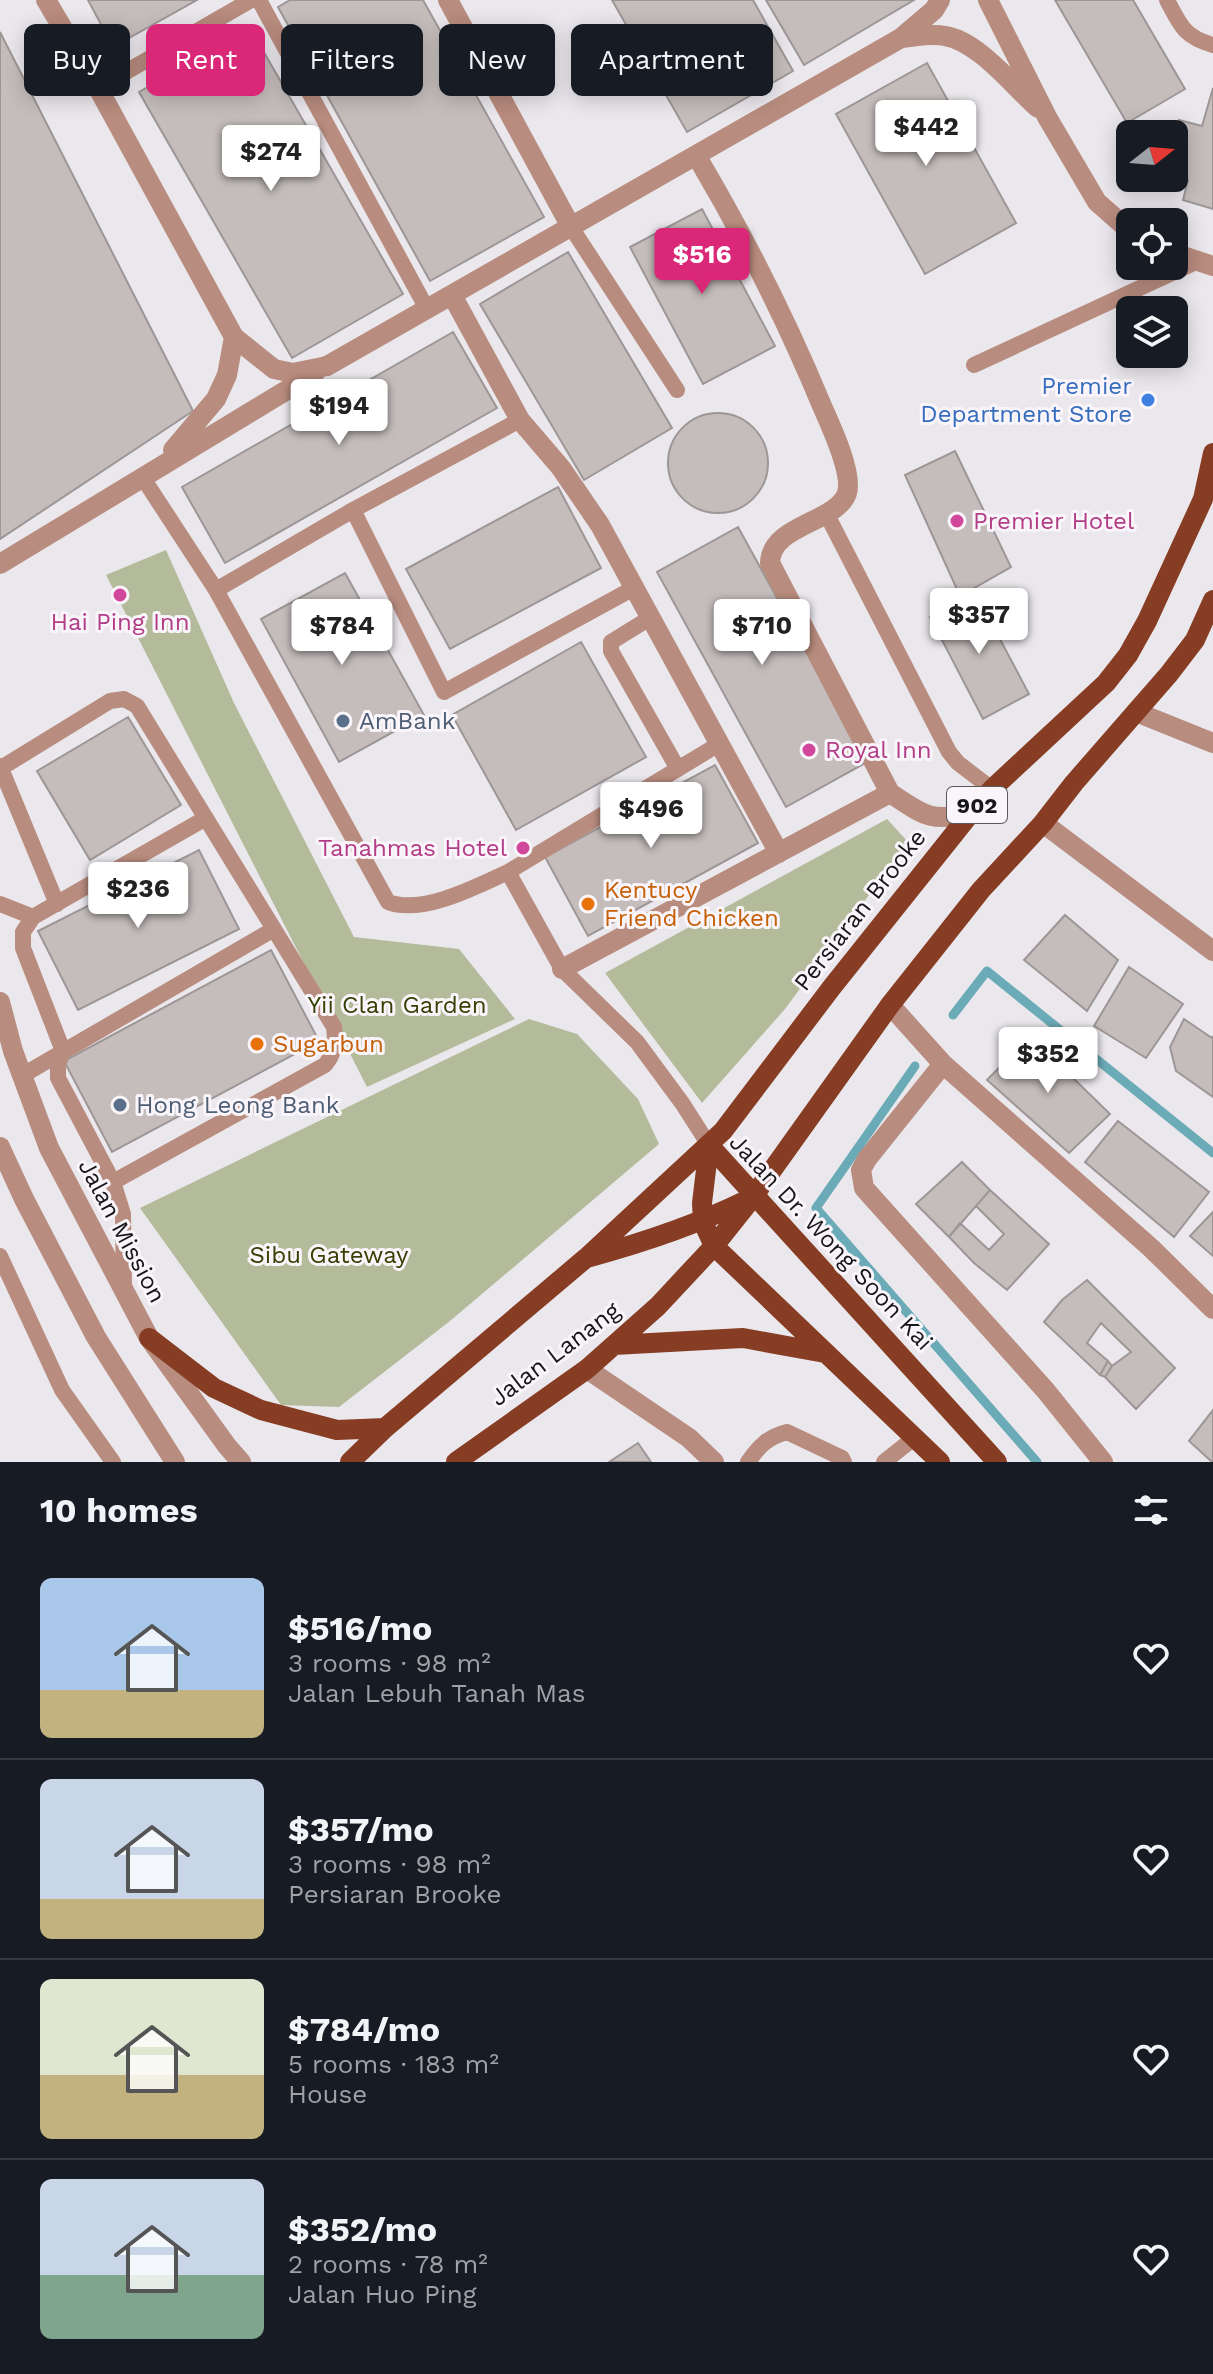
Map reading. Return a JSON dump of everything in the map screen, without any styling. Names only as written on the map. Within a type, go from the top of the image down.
[{"type":"main road","name":"Persiaran Brooke","points":[[586,1258],[723,1131],[832,987],[970,814],[992,789],[1106,683],[1128,655],[1203,499],[1213,453]]},
{"type":"main road","name":"902","points":[[714,1246],[753,1197],[890,1005],[981,890],[1043,823],[1195,640],[1213,600]]},
{"type":"main road","name":"Jalan Dr. Wong Soon Kai","points":[[709,1145],[753,1197],[997,1462]]},
{"type":"main road","name":"Jalan Dr. Wong Soon Kai","points":[[709,1145],[703,1181],[703,1222],[714,1246],[940,1462]]},
{"type":"main road","points":[[586,1258],[703,1222],[753,1197]]},
{"type":"main road","name":"Jalan Lanang","points":[[456,1462],[587,1369],[658,1306],[714,1246]]},
{"type":"main road","name":"Jalan Lanang","points":[[350,1462],[385,1428],[586,1258]]},
{"type":"main road","points":[[149,1338],[214,1388],[261,1410],[337,1430],[385,1428]]},
{"type":"main road","points":[[614,1345],[743,1338],[825,1353]]},
{"type":"street","points":[[46,0],[60,24]]},
{"type":"street","points":[[448,0],[571,227]]},
{"type":"street","points":[[0,564],[327,366],[901,38],[934,10],[940,0]]},
{"type":"street","points":[[988,0],[1047,117],[1097,202],[1116,219]]},
{"type":"street","points":[[901,38],[943,35],[965,42],[984,56],[1047,117]]},
{"type":"street","points":[[102,96],[234,337],[274,369],[293,373],[327,366]]},
{"type":"street","points":[[696,155],[790,327],[845,469],[848,489],[845,498],[778,541],[770,553],[770,563],[890,793],[926,817],[947,818],[970,814]]},
{"type":"street","points":[[452,295],[520,420],[561,468],[592,514],[779,853]]},
{"type":"street","points":[[151,472],[216,399],[227,375],[234,337]]},
{"type":"street","points":[[1136,712],[1213,743]]},
{"type":"street","points":[[562,969],[890,793]]},
{"type":"street","points":[[1043,823],[1213,951]]},
{"type":"street","name":"Jalan Mission","points":[[0,1002],[13,1051],[49,1148],[124,1292],[149,1338],[241,1462]]},
{"type":"street","points":[[890,1005],[943,1064],[1151,1248],[1213,1309]]},
{"type":"street","points":[[943,1064],[867,1159],[861,1170],[864,1188],[1046,1391],[1103,1462]]},
{"type":"street","points":[[0,1147],[96,1337],[175,1462]]},
{"type":"street","points":[[587,1369],[689,1438],[714,1462]]},
{"type":"lane","points":[[130,70],[251,0]]},
{"type":"lane","points":[[259,0],[427,309]]},
{"type":"lane","points":[[1167,0],[1183,31],[1194,39],[1213,45]]},
{"type":"lane","points":[[571,227],[677,390]]},
{"type":"lane","points":[[974,365],[1205,264]]},
{"type":"lane","points":[[216,590],[353,510],[520,420]]},
{"type":"lane","points":[[151,472],[388,902],[402,907],[424,903],[465,892],[508,872],[719,744]]},
{"type":"lane","points":[[353,510],[444,692],[634,588]]},
{"type":"lane","points":[[826,513],[949,752],[958,763],[992,789]]},
{"type":"lane","points":[[650,618],[611,642],[611,651],[678,769]]},
{"type":"lane","points":[[57,904],[0,767],[110,701],[124,699],[137,706],[334,1027],[336,1041],[332,1056],[325,1065],[113,1182]]},
{"type":"lane","points":[[124,1292],[123,1214],[113,1182],[58,1078],[63,1051],[23,948],[23,932],[33,917],[206,818]]},
{"type":"lane","points":[[508,872],[562,969],[637,1042],[709,1145]]},
{"type":"lane","points":[[0,904],[33,917]]},
{"type":"lane","points":[[23,1075],[274,929]]},
{"type":"lane","points":[[0,1256],[62,1390],[113,1462]]},
{"type":"lane","points":[[748,1462],[759,1446],[775,1435],[787,1432],[842,1458],[844,1462]]},
{"type":"lane","points":[[884,1462],[914,1438]]},
{"type":"green space","name":"Yii Clan Garden","points":[[166,550],[234,703],[354,937],[459,949],[515,1019],[367,1087],[106,575]]},
{"type":"green space","points":[[887,819],[908,842],[785,1009],[702,1103],[605,973]]},
{"type":"green space","name":"Sibu Gateway","points":[[529,1019],[577,1034],[638,1099],[659,1144],[450,1321],[339,1407],[281,1405],[140,1208]]},
{"type":"building","points":[[88,0],[197,0],[154,24],[146,24],[146,29],[130,37],[130,24],[101,24]]},
{"type":"building","points":[[290,0],[423,0],[439,29],[439,96],[477,96],[544,217],[430,281],[327,96],[423,96],[423,24],[287,24],[278,7]]},
{"type":"building","points":[[612,0],[753,0],[767,24],[626,24]]},
{"type":"building","points":[[766,0],[914,0],[804,65]]},
{"type":"building","points":[[1055,0],[1133,0],[1185,89],[1132,120],[1125,120]]},
{"type":"building","points":[[0,32],[24,79],[24,96],[33,96],[193,411],[0,539]]},
{"type":"building","points":[[773,36],[793,71],[773,83]]},
{"type":"building","points":[[265,54],[281,82],[281,96],[289,96],[403,294],[292,358],[139,92],[146,88],[146,96],[265,96]]},
{"type":"building","points":[[927,63],[1016,223],[925,274],[836,114]]},
{"type":"building","points":[[1213,88],[1213,209],[1183,200],[1185,192],[1188,192],[1188,122],[1202,126]]},
{"type":"building","points":[[667,96],[750,96],[687,132]]},
{"type":"building","points":[[702,209],[775,346],[703,384],[630,247]]},
{"type":"building","points":[[568,252],[672,428],[584,480],[480,304]]},
{"type":"building","points":[[453,332],[497,408],[225,563],[182,487]]},
{"type":"building","points":[[718,413],[737,417],[754,427],[764,444],[768,463],[764,482],[754,499],[737,509],[718,513],[699,509],[682,499],[672,482],[668,463],[672,444],[682,427],[699,417]]},
{"type":"building","name":"Premier Hotel","points":[[955,451],[1011,567],[960,596],[905,475]]},
{"type":"building","points":[[558,487],[601,568],[450,649],[406,569]]},
{"type":"building","points":[[738,527],[867,762],[786,807],[657,572]]},
{"type":"building","points":[[345,573],[424,715],[339,762],[261,619]]},
{"type":"building","points":[[975,592],[1029,694],[983,719],[930,617]]},
{"type":"building","points":[[581,642],[646,757],[516,830],[452,715]]},
{"type":"building","points":[[128,717],[181,805],[90,860],[37,771]]},
{"type":"building","points":[[715,765],[758,843],[588,936],[545,857]]},
{"type":"building","points":[[199,850],[239,929],[78,1010],[38,931]]},
{"type":"building","points":[[1065,915],[1118,960],[1087,1011],[1024,960]]},
{"type":"building","points":[[271,950],[319,1041],[112,1152],[64,1061]]},
{"type":"building","points":[[1129,967],[1183,1004],[1146,1058],[1094,1026]]},
{"type":"building","points":[[1184,1019],[1213,1036],[1213,1097],[1176,1071],[1170,1047]]},
{"type":"building","points":[[1030,1036],[1110,1114],[1069,1153],[987,1080]]},
{"type":"building","points":[[1118,1121],[1209,1192],[1174,1237],[1085,1162]]},
{"type":"building","points":[[962,1162],[990,1190],[949,1237],[916,1204]]},
{"type":"building","points":[[990,1190],[1049,1244],[1007,1290],[949,1237],[960,1223],[989,1250],[1004,1234],[976,1206]]},
{"type":"building","points":[[1213,1212],[1213,1256],[1190,1236]]},
{"type":"building","points":[[1087,1280],[1175,1368],[1136,1409],[1105,1377],[1112,1366],[1131,1352],[1101,1323],[1087,1343],[1108,1361],[1100,1375],[1044,1322],[1062,1300]]},
{"type":"building","points":[[1108,1361],[1112,1366],[1105,1377],[1100,1375]]},
{"type":"building","points":[[1213,1410],[1213,1462],[1212,1462],[1189,1441]]},
{"type":"building","points":[[638,1443],[651,1462],[609,1462]]},
{"type":"waterway","points":[[953,1015],[987,971],[1213,1153]]},
{"type":"waterway","points":[[915,1066],[816,1208],[1037,1462]]},
{"type":"place","name":"Premier Department Store","points":[[1148,400]]},
{"type":"place","name":"Premier Hotel","points":[[957,521]]},
{"type":"place","name":"Hai Ping Inn","points":[[120,595]]},
{"type":"place","name":"AmBank","points":[[343,721]]},
{"type":"place","name":"Royal Inn","points":[[809,750]]},
{"type":"place","name":"Tanahmas Hotel","points":[[523,848]]},
{"type":"place","name":"Kentucy Friend Chicken","points":[[588,904]]},
{"type":"place","name":"Sugarbun","points":[[257,1044]]},
{"type":"place","name":"Hong Leong Bank","points":[[120,1105]]}]
